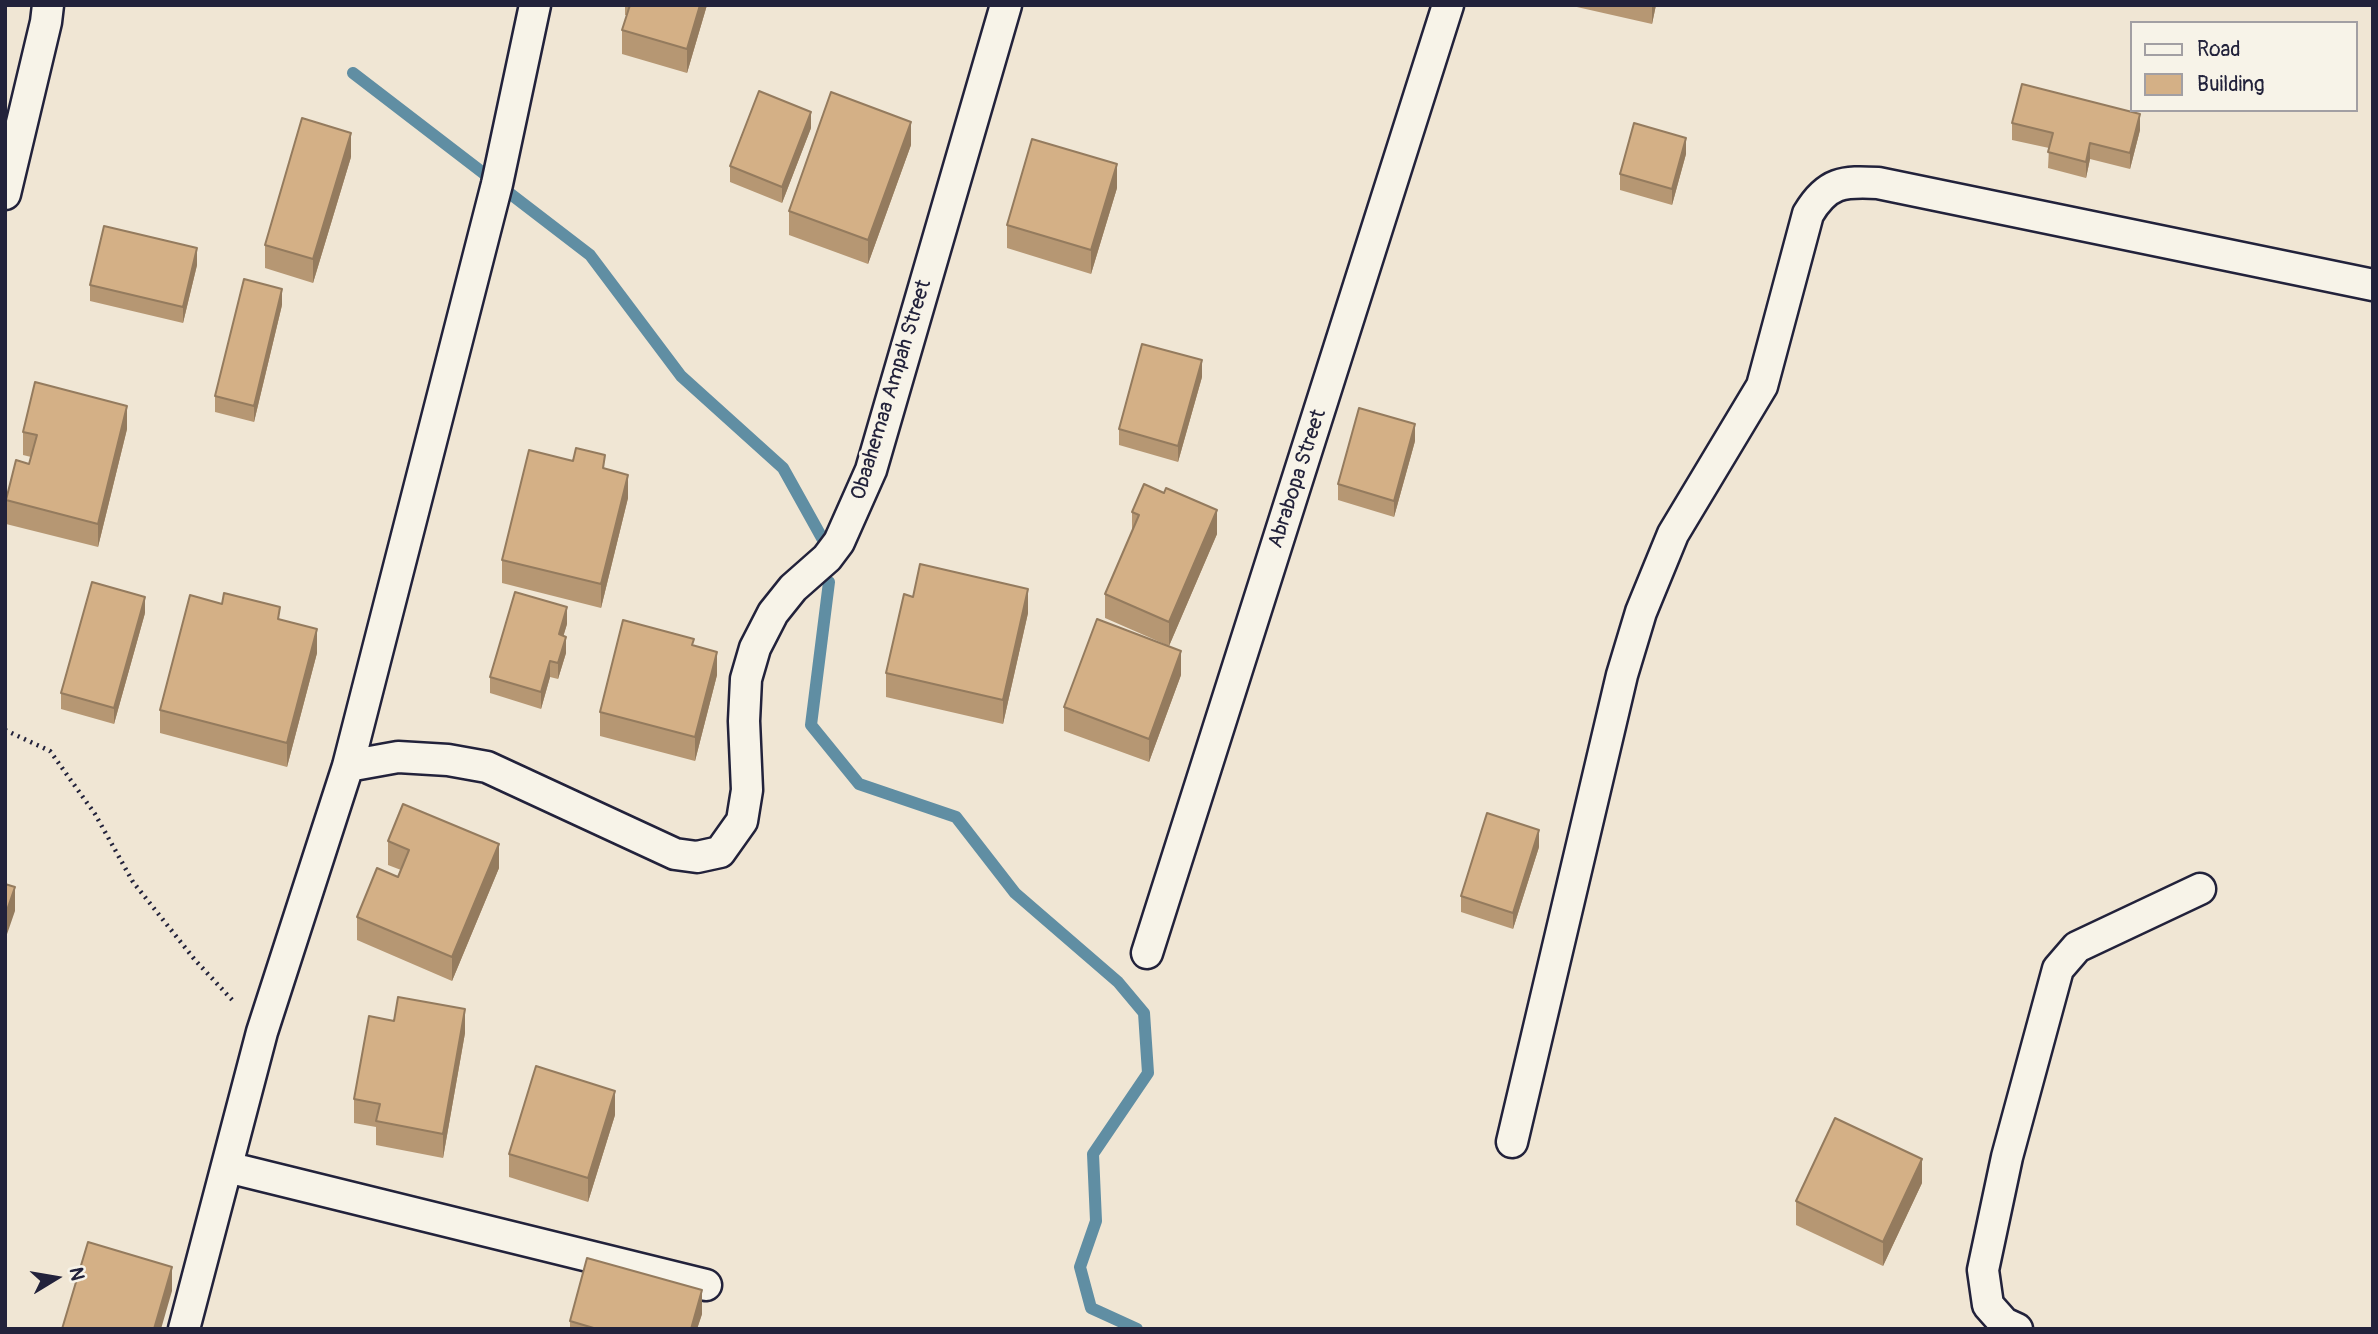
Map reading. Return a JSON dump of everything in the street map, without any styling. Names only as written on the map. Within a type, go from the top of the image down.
[{"type":"street","points":[[5,194],[48,5]]},
{"type":"street","points":[[184,1329],[262,1032],[348,766],[497,184],[535,5]]},
{"type":"street","name":"Obaahemaa Ampah Street","points":[[348,766],[398,757],[448,760],[487,767],[674,854],[697,857],[720,852],[742,821],[746,800],[746,679],[755,648],[773,614],[793,587],[827,558],[839,542],[871,470],[1006,5]]},
{"type":"street","name":"Abrabopa Street","points":[[1147,953],[1448,5]]},
{"type":"street","points":[[1512,1142],[1622,675],[1641,612],[1673,534],[1762,386],[1808,214],[1819,195],[1853,182],[1878,183],[2373,285]]},
{"type":"street","points":[[2017,1329],[2004,1324],[1988,1305],[1983,1270],[2007,1157],[2058,969],[2077,947],[2200,889]]},
{"type":"street","points":[[227,1167],[706,1285]]},
{"type":"path","points":[[5,730],[50,751],[94,814],[133,882],[195,960],[262,1032]]},
{"type":"building","points":[[630,5],[700,5],[687,49],[622,30]]},
{"type":"building","points":[[2022,84],[2140,114],[2130,153],[2090,143],[2086,162],[2048,152],[2053,133],[2012,123]]},
{"type":"building","points":[[759,91],[811,112],[782,187],[730,166]]},
{"type":"building","points":[[831,92],[911,122],[868,240],[789,211]]},
{"type":"building","points":[[302,118],[351,133],[313,259],[265,245]]},
{"type":"building","points":[[1634,123],[1686,138],[1672,189],[1620,174]]},
{"type":"building","points":[[1032,139],[1117,164],[1091,250],[1007,225]]},
{"type":"building","points":[[104,226],[197,248],[183,307],[90,285]]},
{"type":"building","points":[[244,279],[282,289],[254,406],[215,396]]},
{"type":"building","points":[[1142,344],[1202,360],[1178,446],[1119,429]]},
{"type":"building","points":[[35,382],[127,406],[98,524],[6,500],[16,460],[29,464],[37,435],[23,432]]},
{"type":"building","points":[[1359,408],[1415,424],[1394,501],[1338,484]]},
{"type":"building","points":[[576,448],[605,455],[603,468],[628,475],[601,584],[502,560],[529,450],[573,461]]},
{"type":"building","points":[[1144,484],[1164,493],[1166,488],[1217,510],[1169,622],[1105,594],[1139,515],[1132,512]]},
{"type":"building","points":[[920,564],[1028,589],[1003,700],[886,673],[904,594],[913,597]]},
{"type":"building","points":[[92,582],[145,597],[114,708],[61,693]]},
{"type":"building","points":[[515,592],[567,607],[559,634],[566,637],[558,663],[550,661],[541,692],[490,677]]},
{"type":"building","points":[[224,593],[280,607],[278,619],[317,629],[287,743],[160,710],[190,595],[222,604]]},
{"type":"building","points":[[1097,619],[1181,651],[1149,739],[1064,707]]},
{"type":"building","points":[[623,620],[694,639],[692,645],[717,652],[695,737],[600,712]]},
{"type":"building","points":[[403,804],[499,844],[452,957],[357,917],[377,868],[398,877],[409,850],[388,841]]},
{"type":"building","points":[[1487,813],[1539,830],[1513,913],[1461,896]]},
{"type":"building","points":[[5,884],[15,887],[5,916]]},
{"type":"building","points":[[398,997],[465,1009],[443,1134],[376,1121],[380,1104],[354,1099],[369,1016],[394,1021]]},
{"type":"building","points":[[536,1066],[615,1091],[588,1178],[509,1154]]},
{"type":"building","points":[[1835,1118],[1922,1159],[1883,1242],[1796,1201]]},
{"type":"building","points":[[88,1242],[172,1267],[154,1329],[62,1329]]},
{"type":"building","points":[[587,1258],[702,1290],[691,1329],[597,1329],[570,1321]]},
{"type":"waterway","points":[[353,73],[590,255],[681,376],[783,468],[822,538]]},
{"type":"waterway","points":[[829,582],[811,725],[859,784],[956,817],[1015,893],[1118,982],[1144,1013],[1148,1073],[1093,1154],[1096,1221],[1080,1267],[1091,1308],[1137,1329]]}]
